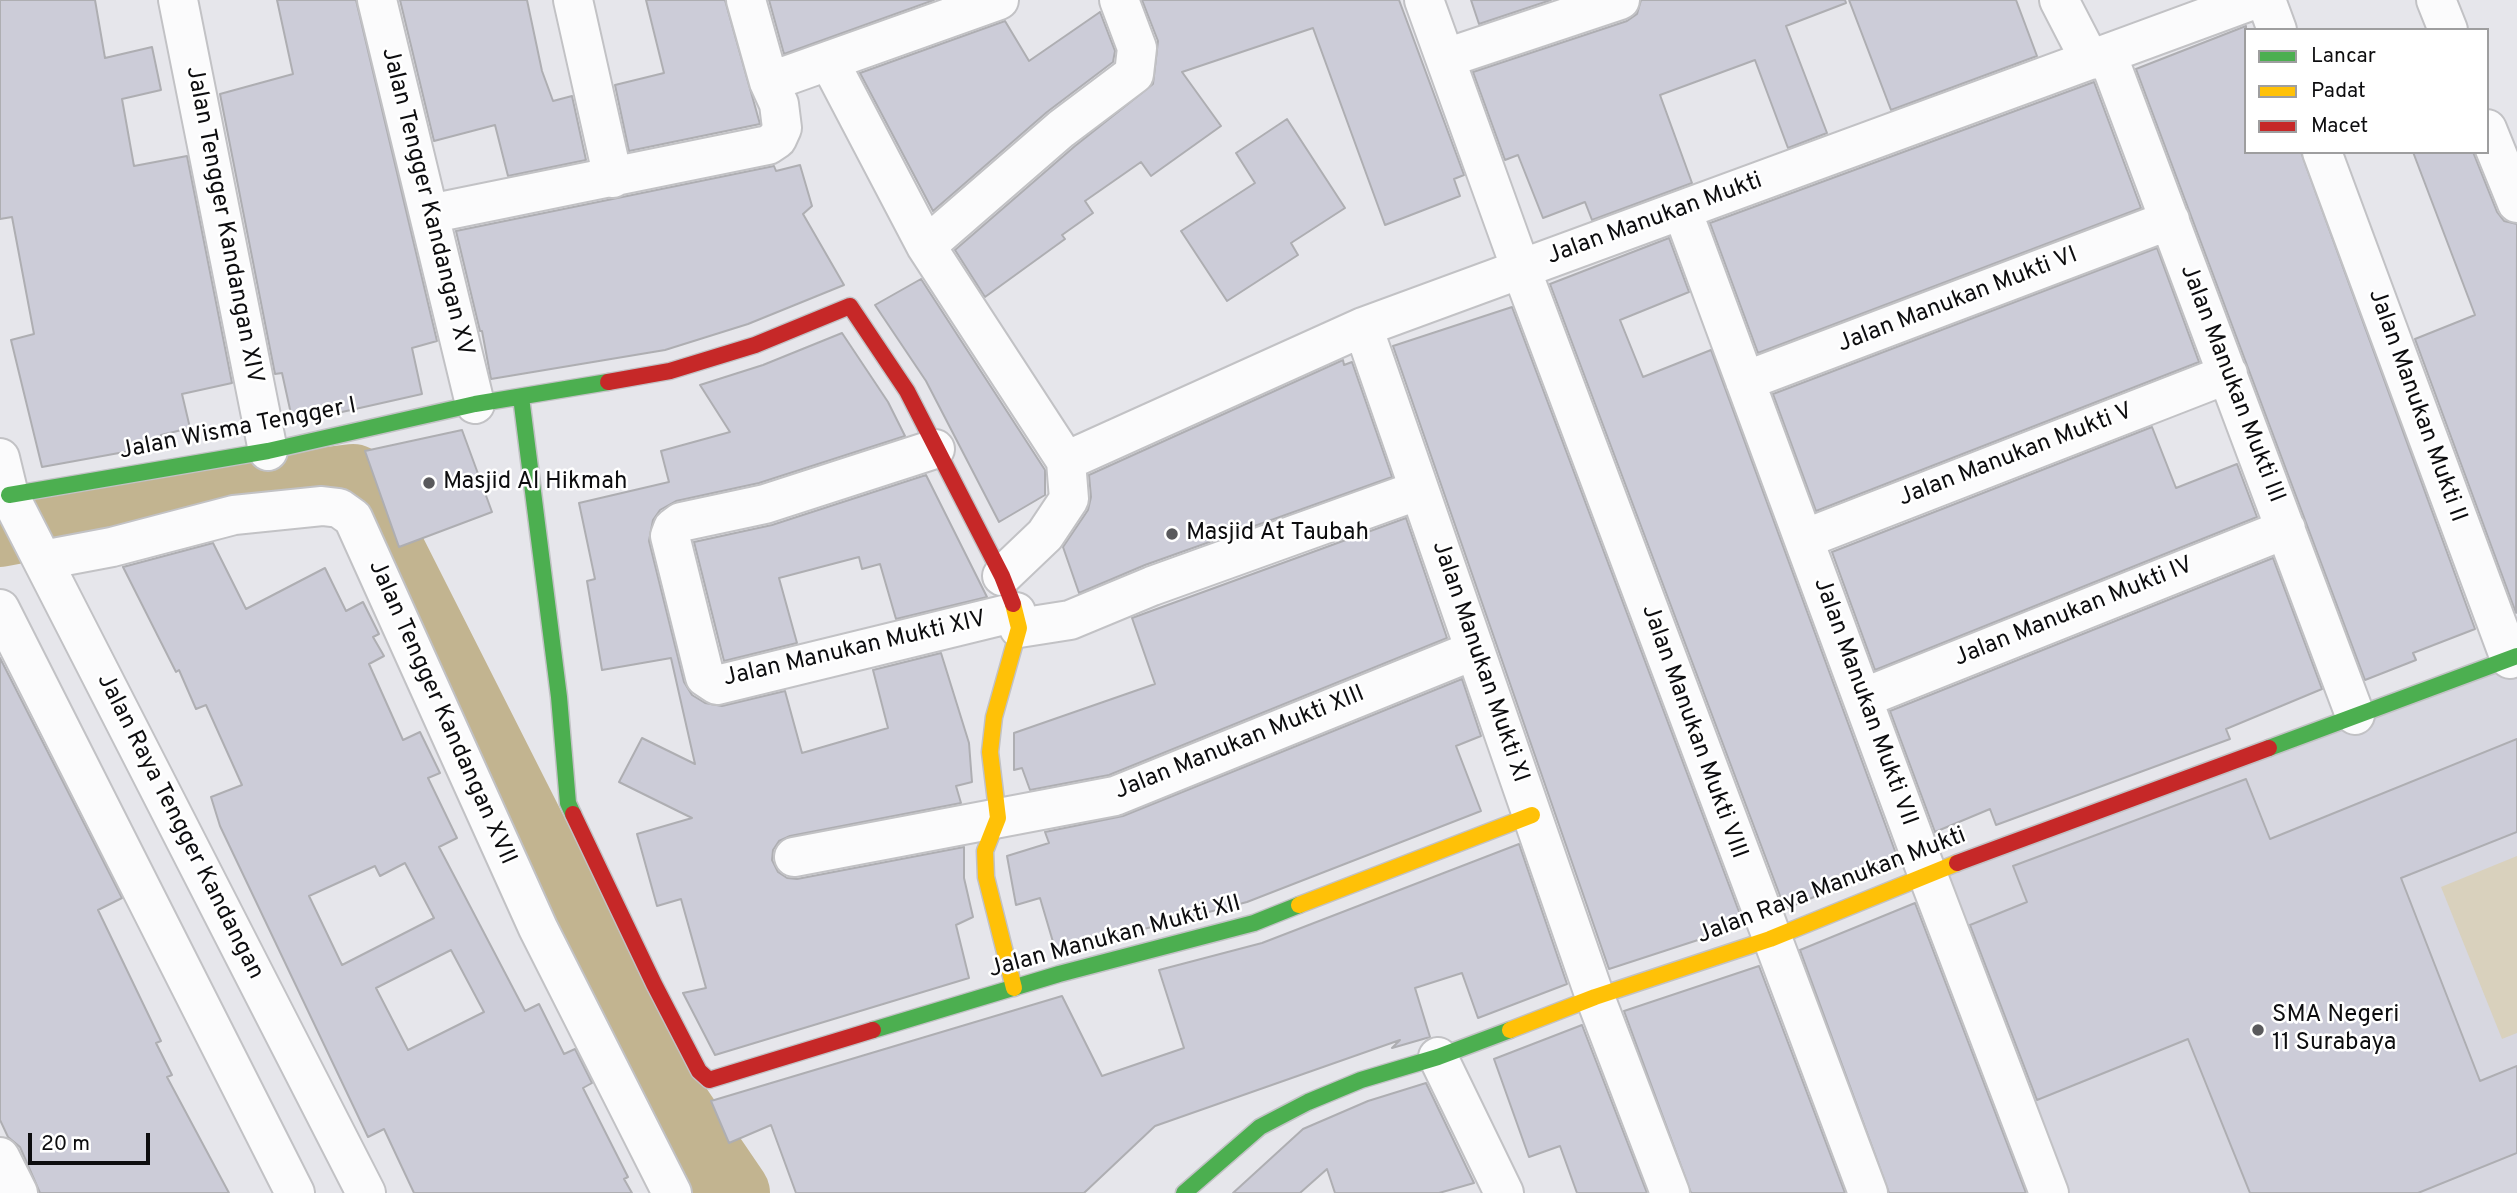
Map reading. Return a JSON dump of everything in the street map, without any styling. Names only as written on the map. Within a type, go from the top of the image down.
[{"type":"street","name":"Jalan Tengger Kandangan XIV","points":[[177,0],[268,451]]},
{"type":"street","name":"Jalan Tengger Kandangan XV","points":[[377,0],[475,404]]},
{"type":"street","points":[[573,0],[613,178]]},
{"type":"street","points":[[429,214],[768,145],[777,139],[782,128],[779,104],[769,82],[747,0]]},
{"type":"street","points":[[926,246],[1061,129],[1134,74],[1137,48],[1119,0]]},
{"type":"street","name":"Jalan Manukan Mukti VIII","points":[[1424,0],[1521,270],[1770,939],[1868,1193]]},
{"type":"street","points":[[1446,58],[1620,0]]},
{"type":"street","name":"Jalan Manukan Mukti III","points":[[2059,0],[2099,57],[2170,220],[2355,715]]},
{"type":"street","points":[[2436,0],[2447,28]]},
{"type":"street","points":[[2247,2],[2275,28]]},
{"type":"street","name":"Jalan Manukan Mukti","points":[[1066,461],[1363,327],[2247,2]]},
{"type":"street","points":[[769,82],[974,4]]},
{"type":"street","points":[[829,61],[926,246],[1066,461],[1070,486],[1065,507],[1045,536],[1002,576]]},
{"type":"street","points":[[2489,134],[2517,203]]},
{"type":"street","name":"Jalan Manukan Mukti II","points":[[2323,154],[2513,658]]},
{"type":"street","name":"Jalan Manukan Mukti VII","points":[[1682,210],[1927,874],[2049,1193]]},
{"type":"street","name":"Jalan Manukan Mukti VI","points":[[1745,381],[2170,220]]},
{"type":"street","name":"Jalan Wisma Tengger I","points":[[25,527],[268,451],[475,404],[670,371],[755,345],[846,306],[853,308],[907,391],[935,449]]},
{"type":"street","name":"Jalan Manukan Mukti XI","points":[[1363,327],[1595,997],[1670,1193]]},
{"type":"street","name":"Jalan Manukan Mukti V","points":[[1804,538],[2228,374]]},
{"type":"street","name":"Jalan Manukan Mukti XII","points":[[521,397],[557,683],[568,803],[654,984],[704,1076],[716,1080],[1014,988],[1254,923],[1532,815]]},
{"type":"street","points":[[935,449],[1002,576],[1017,620],[994,717],[990,752],[998,818],[985,851],[986,877],[1014,988]]},
{"type":"street","name":"Jalan Manukan Mukti XIV","points":[[935,449],[765,504],[681,522],[673,528],[670,536],[705,677],[717,685],[1017,620],[1070,620],[1152,586],[1419,490]]},
{"type":"street","name":"Jalan Raya Tengger Kandangan","points":[[0,457],[25,527],[366,1193]]},
{"type":"street","name":"Jalan Tengger Kandangan XVII","points":[[25,527],[112,547],[234,515],[322,506],[339,508],[353,518],[538,928],[672,1193]]},
{"type":"street","name":"Jalan Manukan Mukti IV","points":[[1863,698],[2286,529]]},
{"type":"street","points":[[5,631],[295,1193]]},
{"type":"street","name":"Jalan Manukan Mukti XIII","points":[[794,857],[1115,796],[1475,650]]},
{"type":"street","name":"Jalan Raya Manukan Mukti","points":[[1184,1193],[1260,1127],[1308,1102],[1361,1080],[1438,1057],[1595,997],[1770,939],[1927,874],[2513,658]]},
{"type":"street","points":[[1438,1057],[1504,1193]]},
{"type":"shaded area","name":"SMA Negeri 11 Surabaya","points":[[2517,647],[2517,1193],[2059,1193],[1937,867]]},
{"type":"shaded area","points":[[2517,856],[2517,1033],[2502,1039],[2441,887]]},
{"type":"building","points":[[0,0],[95,0],[105,58],[152,47],[161,90],[122,99],[134,166],[187,156],[232,383],[182,394],[190,428],[161,435],[163,445],[42,467],[11,340],[34,334],[12,217],[0,219]]},
{"type":"building","points":[[277,0],[356,0],[437,341],[412,348],[422,394],[293,423],[282,373],[275,374],[220,94],[293,74]]},
{"type":"building","points":[[400,0],[527,0],[542,71],[553,101],[572,96],[586,160],[508,176],[495,125],[434,141]]},
{"type":"building","points":[[646,0],[725,0],[760,124],[629,151],[615,85],[664,73]]},
{"type":"building","points":[[769,0],[934,0],[784,54]]},
{"type":"building","points":[[1142,0],[1399,0],[1464,175],[1454,179],[1460,196],[1385,225],[1313,28],[1182,72],[1221,126],[1151,176],[1141,162],[1085,201],[1093,213],[1062,235],[1065,239],[985,297],[955,250],[1075,146],[1153,84],[1158,41]]},
{"type":"building","points":[[1471,0],[1551,0],[1479,24]]},
{"type":"building","points":[[1641,0],[1845,0],[1846,3],[1786,26],[1827,133],[1788,148],[1755,60],[1660,95],[1692,183],[1592,220],[1585,202],[1543,218],[1518,155],[1505,160],[1473,72],[1627,21],[1637,14]]},
{"type":"building","points":[[1849,0],[2016,0],[2037,56],[1891,110]]},
{"type":"building","points":[[1100,12],[1115,51],[1113,62],[1047,112],[933,211],[860,73],[1005,21],[1029,61]]},
{"type":"building","points":[[2246,26],[2244,154],[2302,154],[2475,629],[2413,653],[2416,660],[2365,680],[2136,69]]},
{"type":"building","points":[[2094,82],[2141,208],[1758,353],[1710,223]]},
{"type":"building","points":[[1287,119],[1345,208],[1291,243],[1298,255],[1227,301],[1181,231],[1255,183],[1236,153]]},
{"type":"building","points":[[2414,154],[2474,154],[2497,212],[2504,221],[2517,224],[2516,613],[2415,339],[2475,315]]},
{"type":"building","points":[[800,165],[812,206],[803,214],[844,285],[748,324],[665,350],[491,379],[482,331],[456,231],[774,166],[776,171]]},
{"type":"building","points":[[1669,238],[1689,292],[1620,320],[1643,377],[1711,350],[1899,862],[1785,909],[1550,284]]},
{"type":"building","points":[[2157,248],[2199,362],[1816,511],[1773,394]]},
{"type":"building","points":[[921,279],[1045,470],[1045,495],[999,522],[926,381],[875,305]]},
{"type":"building","points":[[1512,307],[1744,925],[1609,969],[1393,346]]},
{"type":"building","points":[[842,333],[888,402],[905,436],[759,483],[676,501],[660,510],[653,520],[649,541],[684,682],[692,695],[705,703],[722,706],[785,691],[802,753],[888,728],[873,670],[941,653],[969,743],[972,782],[956,786],[961,803],[790,836],[779,841],[773,850],[772,860],[778,872],[787,878],[797,879],[964,847],[964,878],[973,917],[956,925],[969,978],[715,1055],[683,993],[706,988],[681,899],[657,906],[637,834],[692,818],[619,782],[642,738],[695,764],[671,658],[602,670],[587,581],[595,579],[579,503],[669,482],[661,451],[730,432],[700,385],[763,365]]},
{"type":"building","points":[[1343,360],[1344,365],[1352,362],[1392,477],[1145,565],[1079,593],[1063,547],[1088,510],[1091,497],[1089,475]]},
{"type":"building","points":[[2152,427],[2176,488],[2237,464],[2257,517],[1875,670],[1832,552]]},
{"type":"building","name":"Masjid Al Hikmah","points":[[462,430],[492,512],[399,547],[365,451]]},
{"type":"building","points":[[926,475],[987,597],[896,619],[880,564],[862,569],[859,557],[779,578],[797,643],[724,661],[694,542],[772,525]]},
{"type":"building","points":[[1406,518],[1447,638],[1109,775],[1030,790],[1022,768],[1014,770],[1014,733],[1155,684],[1132,618]]},
{"type":"building","points":[[213,543],[246,609],[325,568],[346,611],[363,602],[379,634],[373,637],[384,656],[369,664],[403,740],[420,732],[440,773],[428,778],[457,838],[439,847],[525,1011],[539,1004],[564,1054],[575,1049],[592,1083],[583,1088],[628,1177],[624,1179],[632,1193],[414,1193],[384,1129],[368,1137],[220,826],[211,797],[242,785],[206,705],[196,709],[179,670],[176,672],[123,567]],"holes":[[[405,863],[434,918],[342,965],[309,896],[375,866],[380,876]],[[451,950],[484,1012],[408,1050],[376,988]]]},
{"type":"building","points":[[2273,558],[2322,689],[2226,729],[2230,739],[1996,825],[1990,809],[1935,832],[1890,711]]},
{"type":"building","points":[[0,658],[122,898],[98,910],[161,1041],[156,1043],[172,1075],[167,1077],[229,1193],[40,1193],[20,1147],[8,1137],[0,1120]]},
{"type":"building","points":[[1462,679],[1481,736],[1456,746],[1481,811],[1247,902],[1056,952],[1040,898],[1016,905],[1007,856],[1049,843],[1045,832],[1123,816]]},
{"type":"building","name":"SMA Negeri 11 Surabaya","points":[[2517,739],[2517,832],[2401,878],[2480,1081],[2517,1066],[2517,1153],[2418,1193],[2250,1193],[2188,1039],[2037,1100],[1970,925],[2027,902],[2013,866],[2246,779],[2270,839]]},
{"type":"building","points":[[1519,844],[1567,984],[1478,1018],[1462,973],[1415,988],[1430,1037],[1392,1048],[1400,1040],[1155,1126],[1084,1193],[796,1193],[771,1125],[729,1143],[711,1101],[1062,996],[1102,1076],[1184,1048],[1159,970],[1262,943]]},
{"type":"building","points":[[1915,903],[2026,1193],[1889,1193],[1800,950]]},
{"type":"building","points":[[1759,966],[1845,1193],[1691,1193],[1624,1011]]},
{"type":"building","points":[[1582,1025],[1647,1193],[1577,1193],[1560,1146],[1529,1157],[1494,1059]]},
{"type":"building","points":[[1426,1083],[1474,1183],[1439,1193],[1335,1193],[1327,1169],[1300,1193],[1233,1193],[1303,1129],[1368,1101]]},
{"type":"waterway","points":[[0,530],[91,513],[353,481],[654,1077],[733,1193]]},
{"type":"traffic: fast","points":[[9,495],[268,451],[475,404],[608,382]]},
{"type":"traffic: fast","points":[[521,397],[559,697],[568,803],[573,814]]},
{"type":"traffic: fast","points":[[2269,748],[2517,656]]},
{"type":"traffic: fast","points":[[873,1030],[1059,974],[1254,923],[1299,905]]},
{"type":"traffic: fast","points":[[1184,1193],[1260,1127],[1308,1102],[1361,1080],[1438,1057],[1510,1030]]},
{"type":"traffic: slow","points":[[1013,604],[1019,628],[994,717],[990,752],[998,818],[985,851],[986,877],[1014,988]]},
{"type":"traffic: slow","points":[[1299,905],[1532,815]]},
{"type":"traffic: slow","points":[[1510,1030],[1595,997],[1770,939],[1957,863]]},
{"type":"traffic: jam","points":[[608,382],[670,371],[755,345],[850,306],[907,391],[1002,576],[1013,604]]},
{"type":"traffic: jam","points":[[1957,863],[2269,748]]},
{"type":"traffic: jam","points":[[573,814],[654,984],[699,1071],[709,1080],[873,1030]]},
{"type":"place","name":"Masjid Al Hikmah","points":[[429,483]]},
{"type":"place","name":"Masjid At Taubah","points":[[1172,534]]},
{"type":"place","name":"SMA Negeri 11 Surabaya","points":[[2258,1030]]}]
